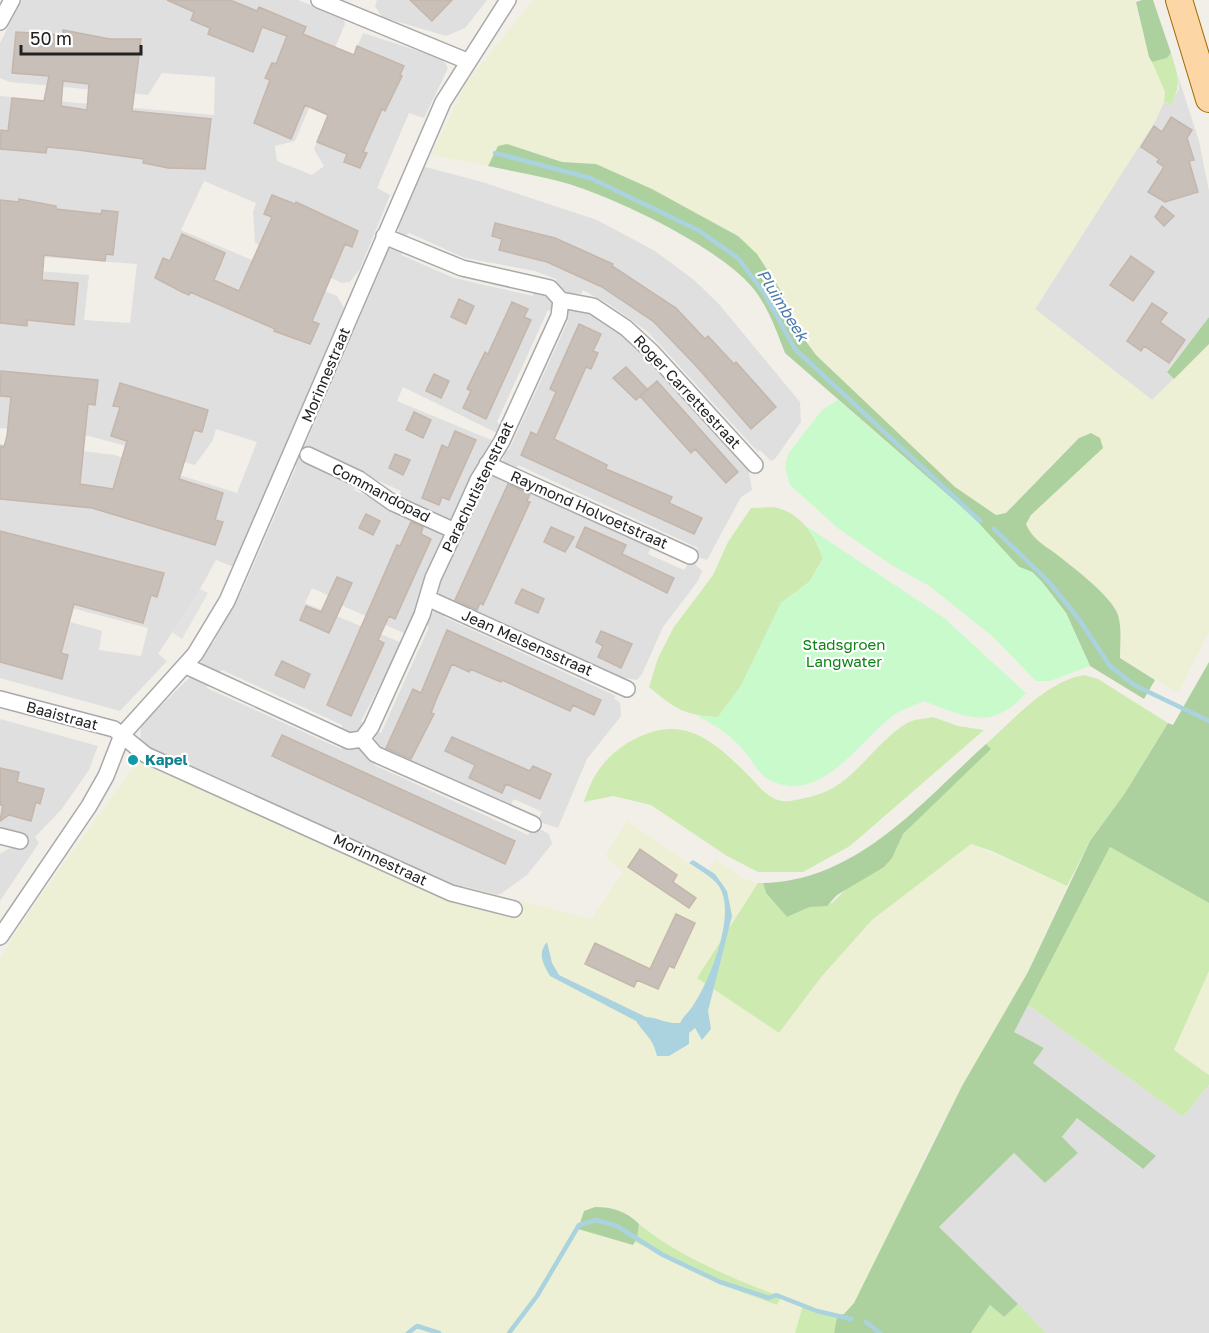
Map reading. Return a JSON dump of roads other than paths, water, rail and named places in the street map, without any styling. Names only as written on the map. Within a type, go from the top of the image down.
[{"type":"main road","points":[[1179,0],[1209,99]]},
{"type":"street","points":[[0,22],[12,0]]},
{"type":"street","points":[[319,0],[466,61]]},
{"type":"street","name":"Morinnestraat","points":[[0,937],[89,806],[106,776],[122,735],[186,666],[234,587],[443,102],[466,61],[508,0]]},
{"type":"street","name":"Roger Carrettestraat","points":[[384,236],[462,268],[550,288],[561,300],[593,306],[626,328],[652,352],[755,465]]},
{"type":"street","name":"Parachutistenstraat","points":[[362,739],[371,728],[422,615],[455,531],[502,441],[560,316],[561,300]]},
{"type":"street","name":"Commandopad","points":[[308,455],[359,479],[393,502],[455,531]]},
{"type":"street","name":"Raymond Holvoetstraat","points":[[488,464],[690,556]]},
{"type":"street","name":"Jean Melsensstraat","points":[[427,598],[627,689]]},
{"type":"street","points":[[186,666],[349,741],[362,739],[375,754],[533,824]]},
{"type":"street","name":"Baaistraat","points":[[0,699],[114,729],[122,735]]},
{"type":"street","name":"Morinnestraat","points":[[122,735],[146,755],[451,893],[514,909]]},
{"type":"street","points":[[0,836],[20,841]]},
{"type":"water","points":[[693,860],[715,874],[727,891],[732,916],[708,1011],[711,1029],[702,1040],[695,1028],[689,1033],[689,1044],[669,1056],[657,1056],[651,1041],[636,1021],[550,976],[543,963],[542,951],[547,942],[552,963],[559,975],[646,1017],[680,1023],[700,993],[714,963],[720,945],[725,911],[718,885],[689,863]]},
{"type":"waterway","name":"Pluimbeek","points":[[495,153],[590,178],[698,230],[738,258],[764,293],[795,349],[980,521]]},
{"type":"waterway","name":"Pluimbeek","points":[[994,529],[1048,581],[1078,618],[1110,666],[1134,685],[1209,721]]},
{"type":"waterway","points":[[509,1333],[537,1296],[579,1225],[596,1220],[617,1226],[663,1255],[720,1282],[769,1298],[776,1295],[817,1311],[851,1319]]},
{"type":"waterway","points":[[866,1322],[880,1333]]},
{"type":"waterway","points":[[408,1333],[417,1326],[439,1333]]},
{"type":"place","name":"Kapel","points":[[133,760]]},
{"type":"park label","name":"Stadsgroen Langwater","points":[[844,654]]}]
